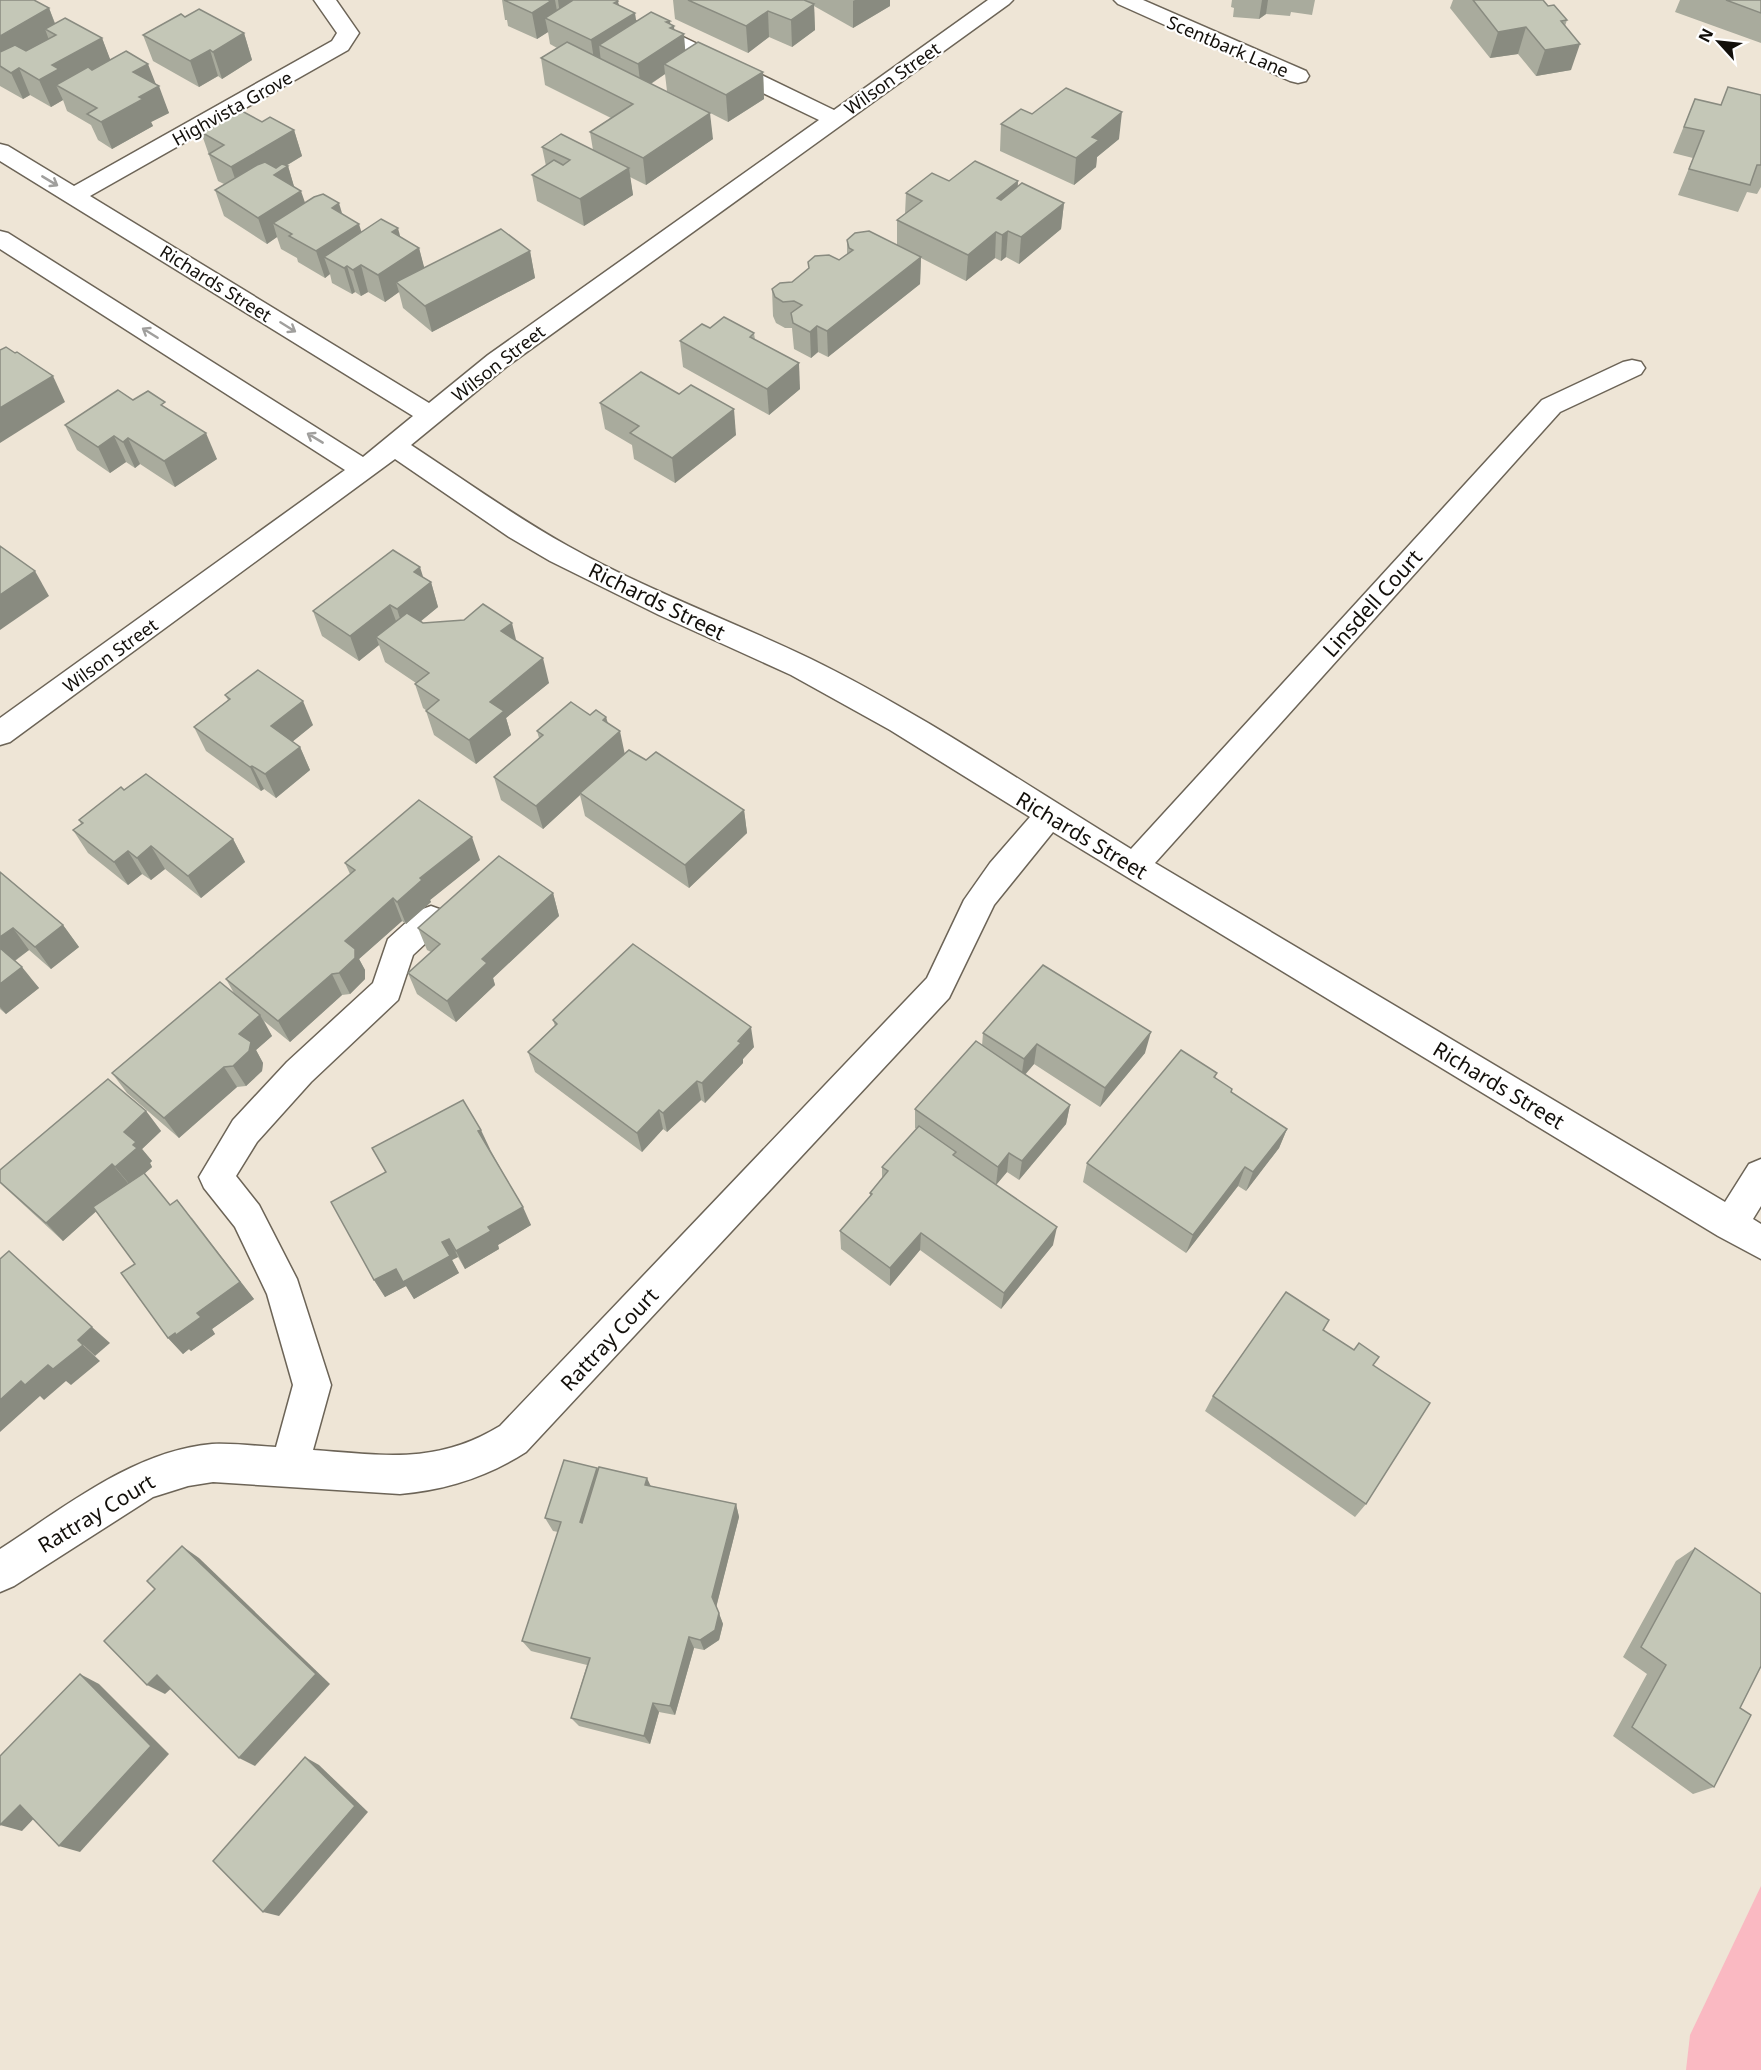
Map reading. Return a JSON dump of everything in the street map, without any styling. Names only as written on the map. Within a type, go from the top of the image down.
[{"type":"street","name":"Highvista Grove","points":[[74,196],[340,45],[348,33],[325,0]]},
{"type":"street","name":"Wilson Street","points":[[0,734],[364,470],[497,361],[1002,0]]},
{"type":"street","name":"Scentbark Lane","points":[[1125,0],[1298,76]]},
{"type":"street","points":[[630,20],[835,119]]},
{"type":"street","name":"Richards Street","points":[[0,151],[431,416]]},
{"type":"street","points":[[0,238],[364,470]]},
{"type":"street","name":"Linsdell Court","points":[[1134,866],[1551,406],[1632,368]]},
{"type":"street","name":"Richards Street","points":[[393,446],[519,530],[560,554],[669,608],[829,681],[1761,1243]]},
{"type":"street","name":"Rattray Court","points":[[0,1572],[118,1495],[145,1480],[168,1472],[213,1463],[400,1475],[422,1474],[443,1471],[479,1460],[513,1439],[938,988],[953,963],[978,903],[1050,814]]},
{"type":"street","points":[[290,1467],[312,1385],[284,1291],[247,1216],[216,1177],[245,1131],[298,1072],[387,990],[399,948],[431,918]]},
{"type":"street","points":[[1730,1225],[1761,1175]]},
{"type":"shaded area","points":[[1761,1886],[1761,2070],[1686,2070],[1690,2035]]},
{"type":"building","points":[[0,0],[34,0],[49,8],[0,36]]},
{"type":"building","points":[[504,0],[548,0],[551,1],[532,13]]},
{"type":"building","points":[[573,0],[617,0],[614,3],[635,13],[591,40],[545,18]]},
{"type":"building","points":[[688,0],[804,0],[814,4],[791,20],[768,11],[746,26]]},
{"type":"building","points":[[1473,0],[1543,0],[1548,6],[1554,5],[1567,20],[1561,21],[1580,44],[1545,50],[1526,27],[1498,32]]},
{"type":"building","points":[[1726,0],[1761,0],[1761,13]]},
{"type":"building","points":[[199,9],[244,33],[213,52],[210,50],[190,61],[143,35],[181,14],[185,17]]},
{"type":"building","points":[[651,12],[670,21],[666,22],[674,26],[670,28],[684,34],[638,64],[599,45]]},
{"type":"building","points":[[65,18],[102,38],[52,65],[59,69],[39,80],[19,68],[11,73],[0,66],[0,52],[15,45],[26,51],[56,35],[45,29]]},
{"type":"building","points":[[567,42],[710,113],[643,158],[590,132],[633,104],[541,58]]},
{"type":"building","points":[[698,42],[763,72],[726,95],[664,64]]},
{"type":"building","points":[[126,51],[148,64],[133,72],[159,86],[139,97],[143,99],[101,122],[87,114],[97,108],[56,85],[88,67],[92,70]]},
{"type":"building","points":[[1728,87],[1761,95],[1761,165],[1757,165],[1750,185],[1689,169],[1704,131],[1684,127],[1695,99],[1721,105]]},
{"type":"building","points":[[1066,88],[1122,112],[1092,137],[1099,140],[1076,158],[1001,124],[1021,109],[1032,114]]},
{"type":"building","points":[[240,110],[262,122],[270,117],[294,130],[231,167],[209,154],[224,145],[201,132]]},
{"type":"building","points":[[561,134],[629,168],[580,199],[532,175],[554,160],[563,165],[570,160],[542,147]]},
{"type":"building","points":[[975,161],[1018,181],[997,198],[1001,200],[1022,183],[1064,203],[1021,237],[1008,231],[1002,235],[996,232],[968,255],[897,220],[922,201],[906,193],[932,173],[949,181]]},
{"type":"building","points":[[265,162],[276,168],[282,164],[288,166],[274,175],[301,191],[258,218],[215,190],[257,165]]},
{"type":"building","points":[[323,194],[339,203],[332,208],[359,224],[316,251],[289,236],[292,234],[273,223],[314,197]]},
{"type":"building","points":[[381,219],[398,228],[392,232],[419,248],[378,275],[361,265],[353,270],[347,266],[344,268],[324,257]]},
{"type":"building","points":[[501,229],[530,251],[425,306],[396,282]]},
{"type":"building","points":[[869,231],[921,257],[827,331],[817,326],[810,332],[793,323],[791,313],[802,305],[794,301],[783,302],[775,297],[772,289],[780,283],[792,282],[809,268],[808,262],[815,256],[829,255],[839,260],[853,250],[849,248],[847,240],[855,233]]},
{"type":"building","points":[[724,317],[754,333],[750,337],[799,363],[767,389],[680,341],[702,324],[710,328]]},
{"type":"building","points":[[6,347],[53,376],[0,408],[0,350]]},
{"type":"building","points":[[641,372],[679,394],[691,385],[734,409],[672,458],[630,433],[639,426],[600,403]]},
{"type":"building","points":[[118,390],[133,400],[148,391],[165,402],[161,405],[206,433],[164,461],[128,438],[123,442],[114,436],[98,447],[65,425]]},
{"type":"building","points":[[0,546],[35,571],[0,595]]},
{"type":"building","points":[[393,550],[420,567],[414,572],[431,582],[397,609],[390,605],[350,636],[313,611]]},
{"type":"building","points":[[483,604],[512,623],[501,631],[543,658],[490,702],[504,711],[469,740],[426,711],[439,700],[415,684],[429,673],[376,637],[407,613],[423,623],[464,620]]},
{"type":"building","points":[[258,670],[303,701],[271,726],[300,747],[265,774],[250,767],[194,727],[230,699],[225,695]]},
{"type":"building","points":[[571,702],[590,715],[596,710],[606,717],[603,720],[620,731],[536,806],[494,777],[543,735],[537,731]]},
{"type":"building","points":[[629,750],[646,760],[656,752],[744,810],[685,865],[580,793]]},
{"type":"building","points":[[146,774],[233,839],[188,876],[151,846],[137,858],[128,851],[114,862],[73,830],[83,823],[79,820],[121,787],[124,790]]},
{"type":"building","points":[[419,800],[472,837],[420,878],[422,880],[397,902],[393,898],[345,941],[355,949],[355,958],[339,973],[332,974],[278,1021],[226,979],[355,870],[345,863]]},
{"type":"building","points":[[499,856],[553,893],[482,959],[487,963],[447,1001],[408,973],[440,944],[418,928]]},
{"type":"building","points":[[0,872],[63,925],[35,947],[13,928],[0,937]]},
{"type":"building","points":[[633,944],[751,1027],[738,1041],[741,1043],[702,1083],[697,1081],[663,1113],[659,1110],[637,1133],[528,1052],[557,1024],[553,1020]]},
{"type":"building","points":[[0,948],[22,967],[0,984]]},
{"type":"building","points":[[1043,965],[1151,1032],[1105,1088],[1037,1044],[1024,1059],[983,1033]]},
{"type":"building","points":[[220,982],[260,1015],[239,1034],[251,1042],[249,1051],[233,1066],[224,1067],[164,1118],[112,1073]]},
{"type":"building","points":[[976,1041],[1070,1105],[1022,1161],[1009,1153],[998,1167],[915,1109]]},
{"type":"building","points":[[1181,1050],[1217,1073],[1214,1077],[1232,1089],[1231,1092],[1287,1129],[1253,1172],[1245,1167],[1193,1235],[1087,1163]]},
{"type":"building","points":[[108,1079],[146,1111],[124,1132],[136,1142],[133,1145],[137,1148],[115,1167],[112,1164],[46,1223],[0,1182],[0,1170]]},
{"type":"building","points":[[463,1100],[481,1130],[478,1131],[523,1207],[488,1227],[491,1231],[456,1251],[449,1239],[442,1242],[450,1256],[403,1282],[396,1269],[374,1280],[331,1202],[386,1172],[372,1148]]},
{"type":"building","points":[[919,1126],[956,1152],[953,1155],[1057,1227],[1004,1293],[921,1233],[890,1268],[840,1231],[872,1194],[870,1193],[888,1171],[882,1167]]},
{"type":"building","points":[[144,1173],[170,1205],[177,1200],[240,1282],[197,1313],[201,1317],[168,1338],[121,1273],[135,1264],[93,1207]]},
{"type":"building","points":[[9,1251],[92,1327],[78,1340],[83,1345],[53,1369],[48,1365],[25,1385],[21,1381],[0,1400],[0,1259]]},
{"type":"building","points":[[1286,1292],[1329,1320],[1323,1330],[1354,1350],[1359,1343],[1379,1357],[1373,1365],[1430,1403],[1366,1504],[1213,1396]]},
{"type":"building","points":[[564,1460],[597,1468],[580,1522],[582,1523],[599,1467],[647,1478],[645,1485],[736,1504],[712,1597],[719,1613],[715,1630],[700,1640],[689,1637],[670,1706],[653,1703],[644,1736],[571,1718],[590,1658],[522,1641],[561,1522],[545,1518]]},
{"type":"building","points":[[182,1546],[316,1674],[239,1758],[157,1675],[147,1685],[104,1641],[155,1589],[147,1581]]},
{"type":"building","points":[[1695,1548],[1761,1594],[1761,1666],[1740,1708],[1751,1715],[1714,1787],[1632,1727],[1666,1665],[1641,1647]]},
{"type":"building","points":[[80,1674],[151,1746],[59,1846],[20,1805],[0,1825],[0,1756]]},
{"type":"building","points":[[305,1757],[355,1806],[263,1912],[213,1861]]}]
